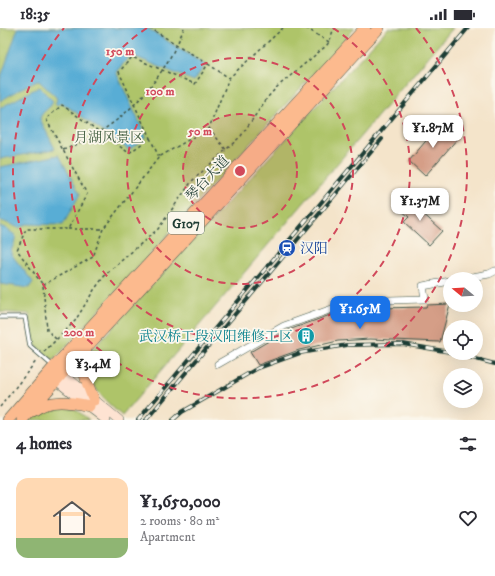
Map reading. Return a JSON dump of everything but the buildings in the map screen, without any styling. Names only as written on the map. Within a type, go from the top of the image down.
[{"type":"highway","name":"琴台大道","points":[[8,420],[55,374],[365,28]]},
{"type":"highway","name":"琴台大道","points":[[23,418],[55,374],[86,348],[379,28]]},
{"type":"highway","points":[[23,418],[42,405],[50,403],[92,403],[84,372],[86,348]]},
{"type":"main road","points":[[55,374],[92,403],[119,420]]},
{"type":"main road","points":[[92,403],[106,420]]},
{"type":"street","points":[[483,275],[495,271]]},
{"type":"street","points":[[218,364],[284,326],[332,309],[389,300],[425,298],[423,286],[443,282]]},
{"type":"lane","points":[[0,317],[25,317],[30,346],[41,356],[55,374]]},
{"type":"path","points":[[150,28],[176,46],[229,78]]},
{"type":"path","points":[[63,150],[75,146],[100,132],[134,106],[149,90],[163,69],[184,28]]},
{"type":"path","points":[[43,285],[94,257],[102,229],[159,157],[209,128],[229,78],[283,28]]},
{"type":"path","points":[[306,28],[330,42]]},
{"type":"path","points":[[0,407],[41,356],[78,317],[94,290],[106,274],[158,229],[192,182],[227,151],[241,136],[268,97],[277,87],[330,42],[332,31],[335,28]]},
{"type":"path","points":[[159,157],[119,72],[132,57],[195,84],[208,64]]},
{"type":"path","points":[[68,229],[87,194],[46,118],[62,105],[129,153],[150,138]]},
{"type":"path","points":[[209,128],[227,151]]},
{"type":"path","points":[[56,339],[46,330],[43,285],[17,250],[26,229],[102,229]]},
{"type":"green space","name":"月湖风景区","points":[[0,28],[355,28],[53,361],[34,344],[29,314],[0,312]]},
{"type":"green space","points":[[388,28],[453,28],[122,416],[100,394],[92,381],[89,366],[91,351]]},
{"type":"green space","points":[[51,406],[74,408],[89,420],[29,420],[33,415]]},
{"type":"water","points":[[18,28],[147,28],[205,65],[194,81],[131,55],[116,72],[146,137],[129,150],[64,104],[61,103],[58,105],[55,103],[57,100],[56,97],[39,81],[31,83],[0,101],[0,80]]},
{"type":"water","points":[[39,87],[53,101],[42,114],[40,119],[55,149],[0,159],[0,108]]},
{"type":"water","points":[[59,155],[80,194],[63,225],[26,224],[19,228],[0,220],[0,167]]},
{"type":"water","points":[[0,226],[15,235],[11,254],[33,282],[29,288],[0,284]]},
{"type":"railway","points":[[138,420],[468,28]]},
{"type":"railway","points":[[146,420],[382,139]]},
{"type":"railway","points":[[173,420],[182,412],[258,368],[300,353],[347,345],[403,344],[443,351]]},
{"type":"railway","points":[[480,360],[495,364]]},
{"type":"place","name":"汉阳","points":[[287,248]]},
{"type":"place","name":"武汉桥工段汉阳维修工区","points":[[306,336]]}]
